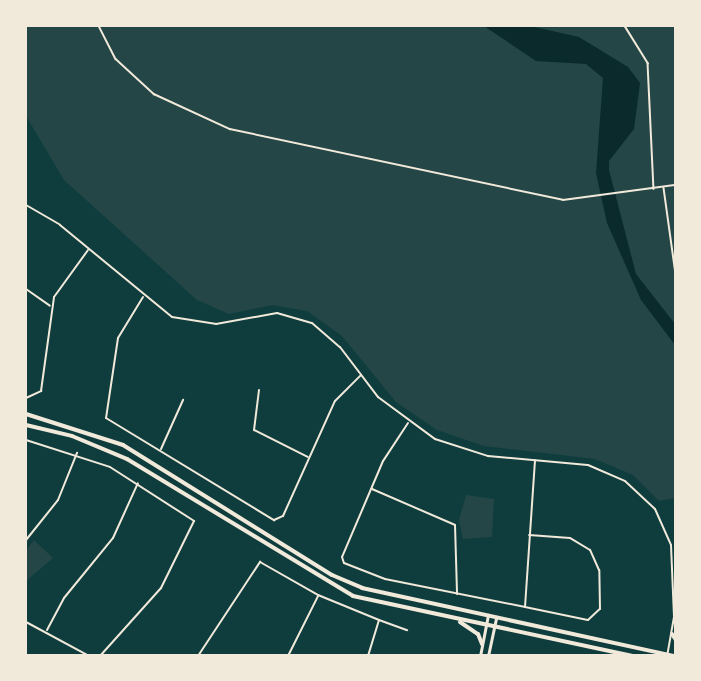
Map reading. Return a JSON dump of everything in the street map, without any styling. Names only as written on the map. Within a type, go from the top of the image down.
[{"type":"main road","points":[[26,414],[123,445],[342,580],[496,617],[675,656]]},
{"type":"main road","points":[[26,425],[72,436],[127,459],[342,591],[456,620],[633,656]]},
{"type":"main road","points":[[456,620],[478,634],[482,644]]},
{"type":"main road","points":[[672,634],[675,640]]},
{"type":"street","points":[[26,205],[88,250],[143,297],[172,317],[199,324],[270,313],[298,317],[332,339],[361,375],[408,423],[466,450],[588,465],[618,476],[650,503],[669,538],[675,610],[667,654]]},
{"type":"street","points":[[26,398],[41,391],[51,307],[64,278],[88,250]]},
{"type":"street","points":[[26,289],[51,307]]},
{"type":"street","points":[[143,297],[118,338],[105,416],[276,521],[335,402],[361,375]]},
{"type":"street","points":[[259,390],[254,430],[308,457]]},
{"type":"street","points":[[161,449],[183,400]]},
{"type":"street","points":[[408,423],[372,489],[343,555],[345,563],[385,579],[588,620],[600,609],[599,570],[590,550],[570,538],[529,535]]},
{"type":"street","points":[[26,440],[77,453],[138,483],[191,516],[194,526],[161,588],[100,656]]},
{"type":"street","points":[[26,540],[58,500],[77,453]]},
{"type":"street","points":[[525,608],[535,460]]},
{"type":"street","points":[[47,630],[64,598],[113,538],[138,483]]},
{"type":"street","points":[[372,489],[457,526],[458,594]]},
{"type":"street","points":[[669,538],[675,538]]},
{"type":"street","points":[[198,656],[258,563],[318,595],[407,630]]},
{"type":"street","points":[[288,656],[318,595]]},
{"type":"street","points":[[480,656],[488,615]]},
{"type":"street","points":[[488,656],[496,617]]},
{"type":"street","points":[[368,656],[379,620]]},
{"type":"street","points":[[26,622],[47,630],[89,656]]},
{"type":"path","points":[[99,26],[132,76],[169,104],[212,124],[558,199],[596,197],[675,185]]},
{"type":"path","points":[[625,26],[648,63],[654,189]]},
{"type":"path","points":[[664,188],[675,275]]},
{"type":"shaded area","points":[[26,26],[675,26],[675,498],[659,501],[633,475],[595,459],[484,446],[437,430],[396,402],[342,336],[307,311],[272,305],[229,314],[197,300],[64,180],[26,116]]},
{"type":"shaded area","points":[[484,26],[530,26],[579,37],[628,67],[640,83],[634,129],[609,161],[609,170],[636,274],[675,324],[675,345],[641,300],[607,223],[596,173],[603,78],[586,64],[536,61]]},
{"type":"shaded area","points":[[466,495],[494,499],[492,537],[463,539],[459,520]]},
{"type":"shaded area","points":[[34,540],[53,558],[26,581],[26,551]]}]
